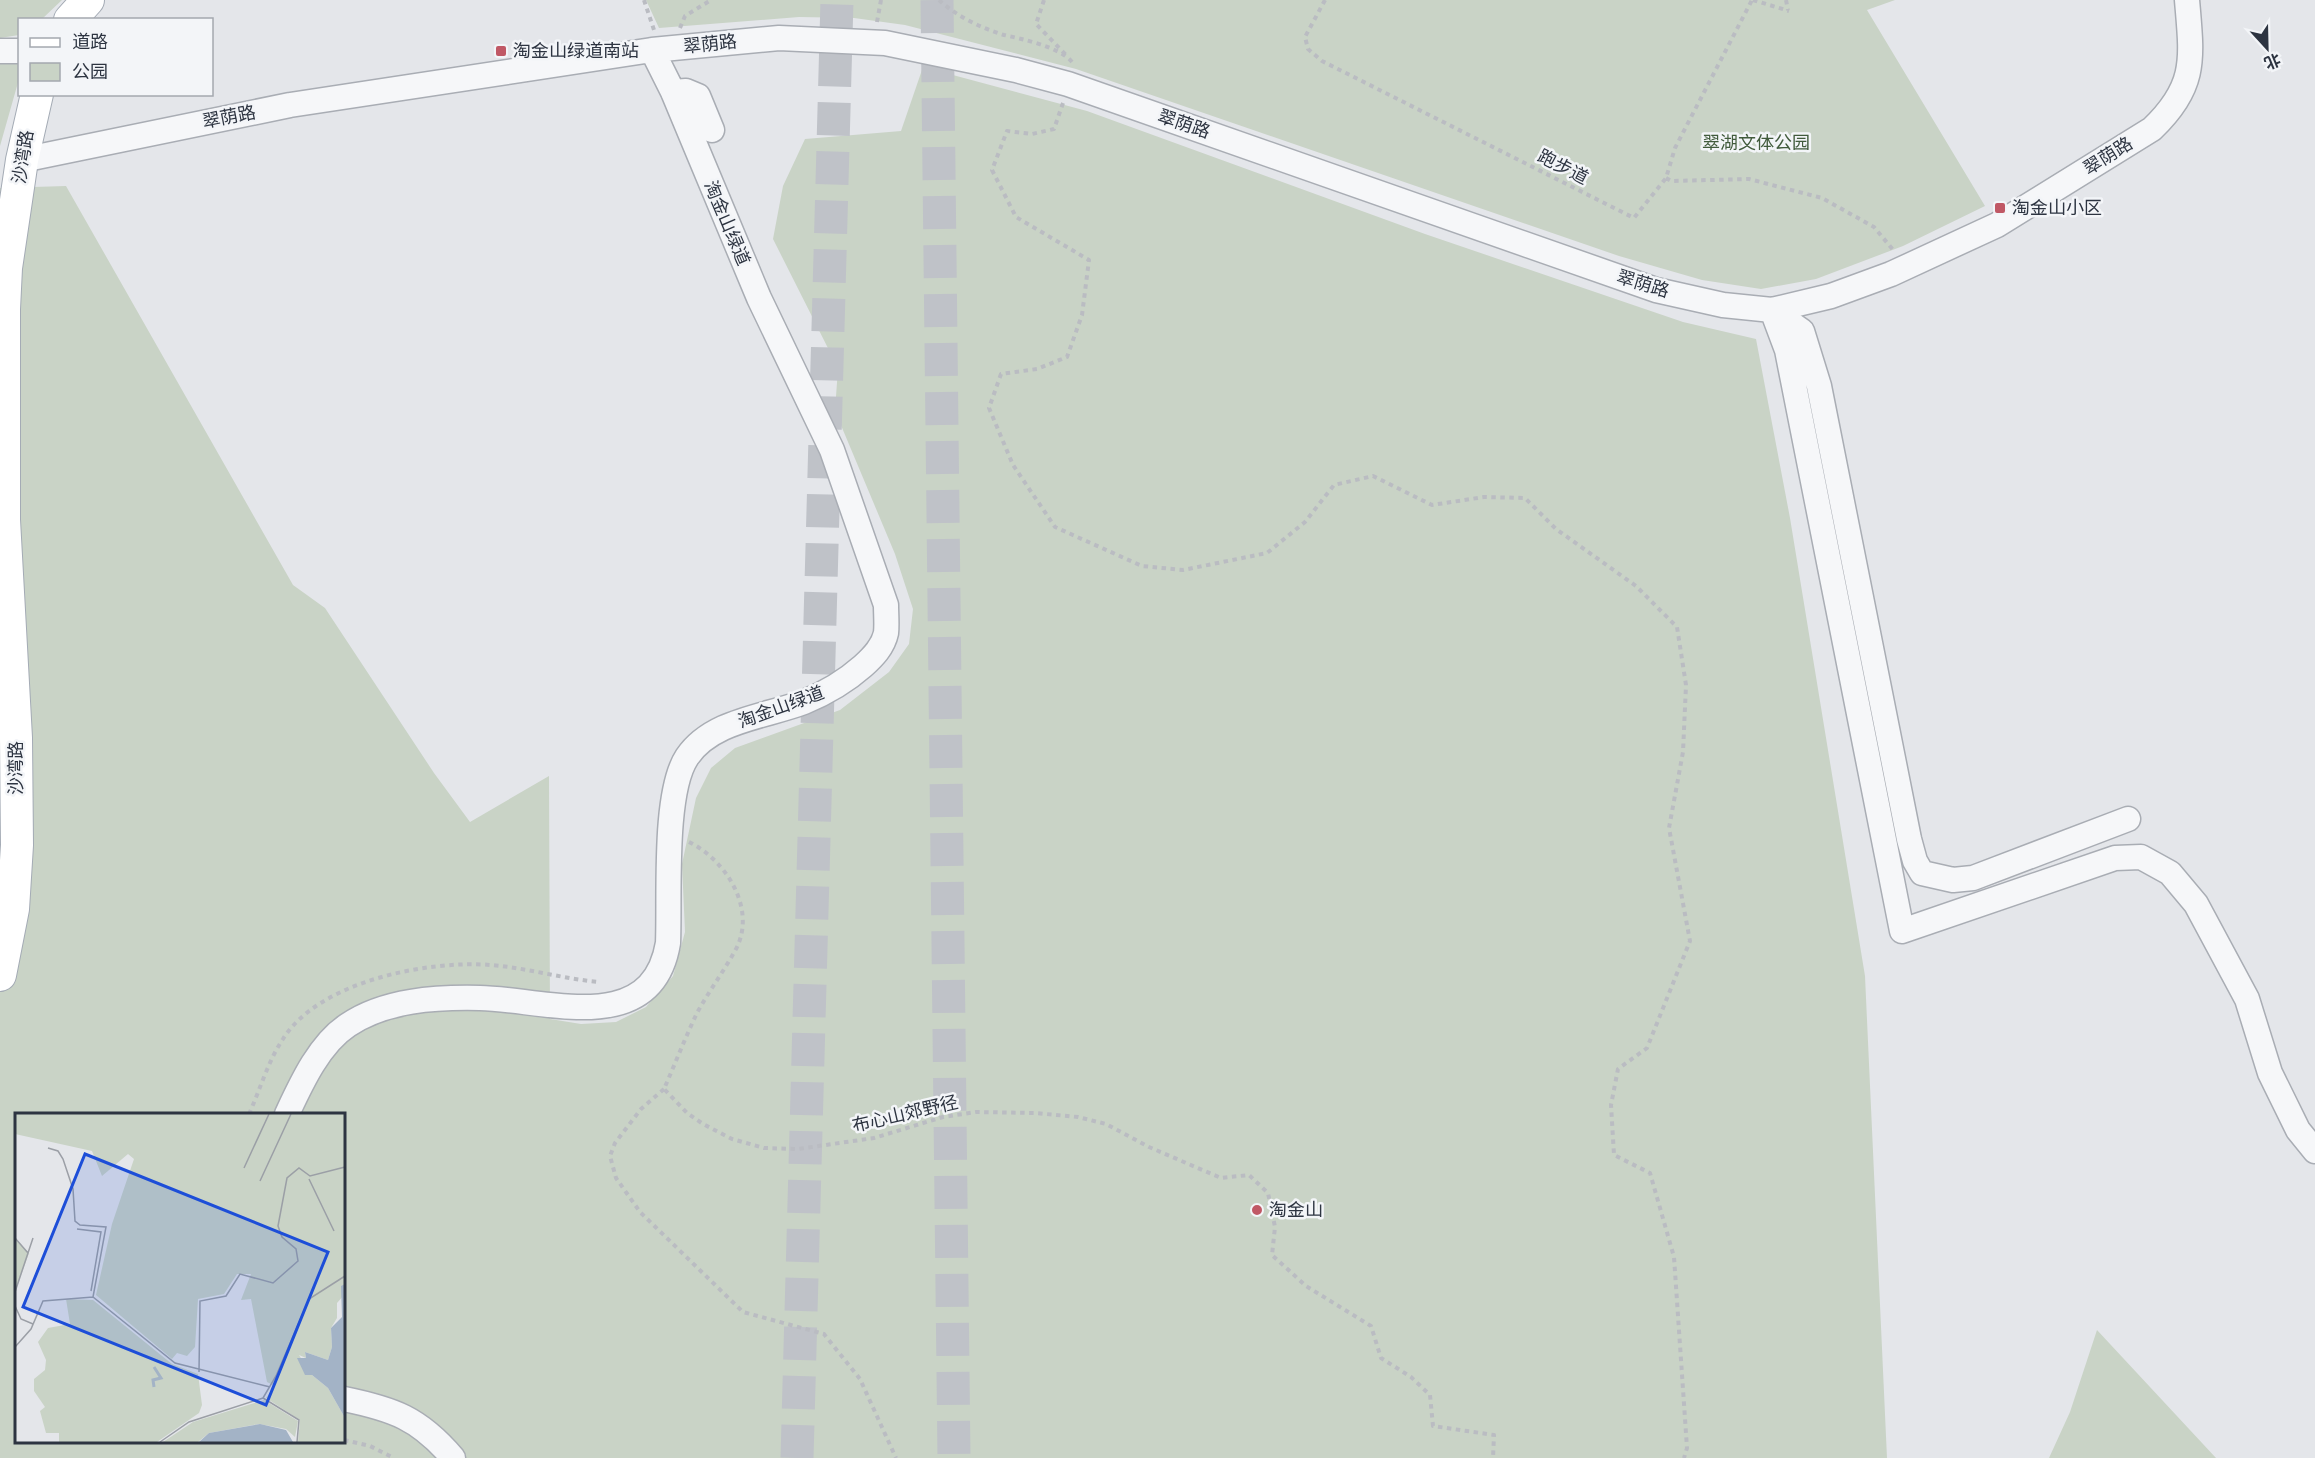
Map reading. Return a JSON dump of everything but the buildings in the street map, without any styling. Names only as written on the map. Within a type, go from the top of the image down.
[{"type":"main road","points":[[72,18],[88,0]]},
{"type":"main road","name":"沙湾路","points":[[0,975],[13,909],[17,845],[16,738],[4,520],[4,309],[6,268],[22,160],[37,96]]},
{"type":"street","name":"翠荫路","points":[[22,160],[290,105],[654,42],[820,38],[885,43],[1016,70],[1090,92],[1656,290],[1723,305],[1772,310],[1831,296],[1892,274],[1997,225],[2152,129],[2173,109],[2186,87],[2189,58],[2187,0]]},
{"type":"street","name":"淘金山绿道","points":[[287,1113],[303,1081],[319,1056],[345,1026],[366,1014],[404,1003],[446,998],[505,999],[555,1007],[600,1007],[616,1003],[650,985],[665,961],[668,943],[671,814],[685,759],[701,740],[724,728],[804,702],[830,690],[870,660],[880,647],[886,632],[886,606],[832,450],[759,298],[654,42]]},
{"type":"street","points":[[0,51],[18,51]]},
{"type":"street","points":[[673,92],[686,91],[698,96],[712,130]]},
{"type":"street","points":[[1772,310],[1802,331],[1819,386],[1909,839],[1915,861],[1922,873],[1953,880],[1973,878],[2128,819]]},
{"type":"street","points":[[1772,310],[1787,350],[1902,932],[2115,858],[2141,857],[2170,873],[2196,904],[2247,999],[2270,1073],[2298,1130],[2315,1151]]},
{"type":"street","points":[[345,1400],[388,1408],[421,1426],[453,1458]]},
{"type":"path","points":[[644,0],[654,42]]},
{"type":"path","points":[[680,32],[680,23],[685,16],[711,0]]},
{"type":"path","points":[[877,26],[881,0]]},
{"type":"path","points":[[939,0],[946,8],[984,28],[1023,37],[1069,59]]},
{"type":"path","points":[[1044,0],[1036,24],[1074,66]]},
{"type":"path","name":"跑步道","points":[[1325,0],[1305,37],[1308,49],[1322,61],[1634,218],[1666,177],[1674,148],[1753,0]]},
{"type":"path","points":[[1753,0],[1789,11],[1786,0]]},
{"type":"path","points":[[1065,96],[1054,129],[1032,134],[1007,131],[992,170],[1016,217],[1089,260],[1082,315],[1067,357],[1037,369],[1001,374],[989,408],[1012,465],[1055,527],[1142,566],[1183,570],[1267,553],[1305,522],[1334,485],[1373,476],[1432,505],[1484,497],[1525,498],[1556,529],[1636,586],[1677,627],[1686,685],[1683,752],[1669,828],[1690,941],[1647,1048],[1618,1069],[1611,1105],[1614,1155],[1650,1173],[1674,1257],[1688,1448],[1684,1458]]},
{"type":"path","points":[[1666,177],[1671,181],[1749,179],[1822,198],[1874,227],[1893,250]]},
{"type":"path","points":[[680,838],[701,848],[718,864],[741,897],[741,925],[737,947],[697,1014],[664,1089],[641,1109],[615,1143],[609,1156],[616,1178],[640,1212],[743,1312],[824,1334],[860,1379],[896,1458]]},
{"type":"path","name":"布心山郊野径","points":[[664,1089],[687,1113],[703,1124],[732,1139],[764,1148],[798,1149],[874,1138],[943,1117],[976,1112],[1035,1113],[1078,1117],[1106,1124],[1158,1151],[1221,1178],[1249,1175],[1268,1193],[1275,1227],[1272,1255],[1306,1286],[1371,1326],[1381,1358],[1411,1377],[1430,1395],[1433,1426],[1494,1435],[1493,1458]]},
{"type":"path","points":[[345,1440],[370,1446],[394,1458]]},
{"type":"green space","points":[[0,0],[62,0],[43,18],[18,18],[18,35],[0,38]]},
{"type":"green space","name":"翠湖文体公园","points":[[646,0],[1895,0],[1867,10],[1985,206],[1903,246],[1816,279],[1761,289],[1702,280],[1619,256],[1076,69],[905,25],[854,18],[799,17],[659,28]]},
{"type":"green space","points":[[0,59],[18,59],[18,83],[0,146]]},
{"type":"green space","points":[[923,67],[1087,111],[1425,234],[1683,322],[1756,339],[1790,518],[1865,976],[1887,1458],[0,1458],[0,188],[66,186],[293,585],[325,608],[434,773],[470,822],[549,776],[550,1019],[581,1024],[616,1022],[646,1007],[673,976],[685,932],[682,864],[696,798],[711,768],[735,748],[840,710],[889,672],[909,644],[913,609],[895,554],[835,411],[838,368],[773,239],[783,186],[805,139],[901,131]]},
{"type":"green space","points":[[2097,1330],[2216,1458],[2049,1458],[2070,1412]]},
{"type":"tunnel","points":[[797,1458],[837,0]]},
{"type":"tunnel","points":[[937,0],[954,1458]]},
{"type":"place","name":"淘金山绿道南站","points":[[501,51]]},
{"type":"place","name":"淘金山小区","points":[[2000,208]]},
{"type":"place","name":"淘金山","points":[[1257,1210]]}]
